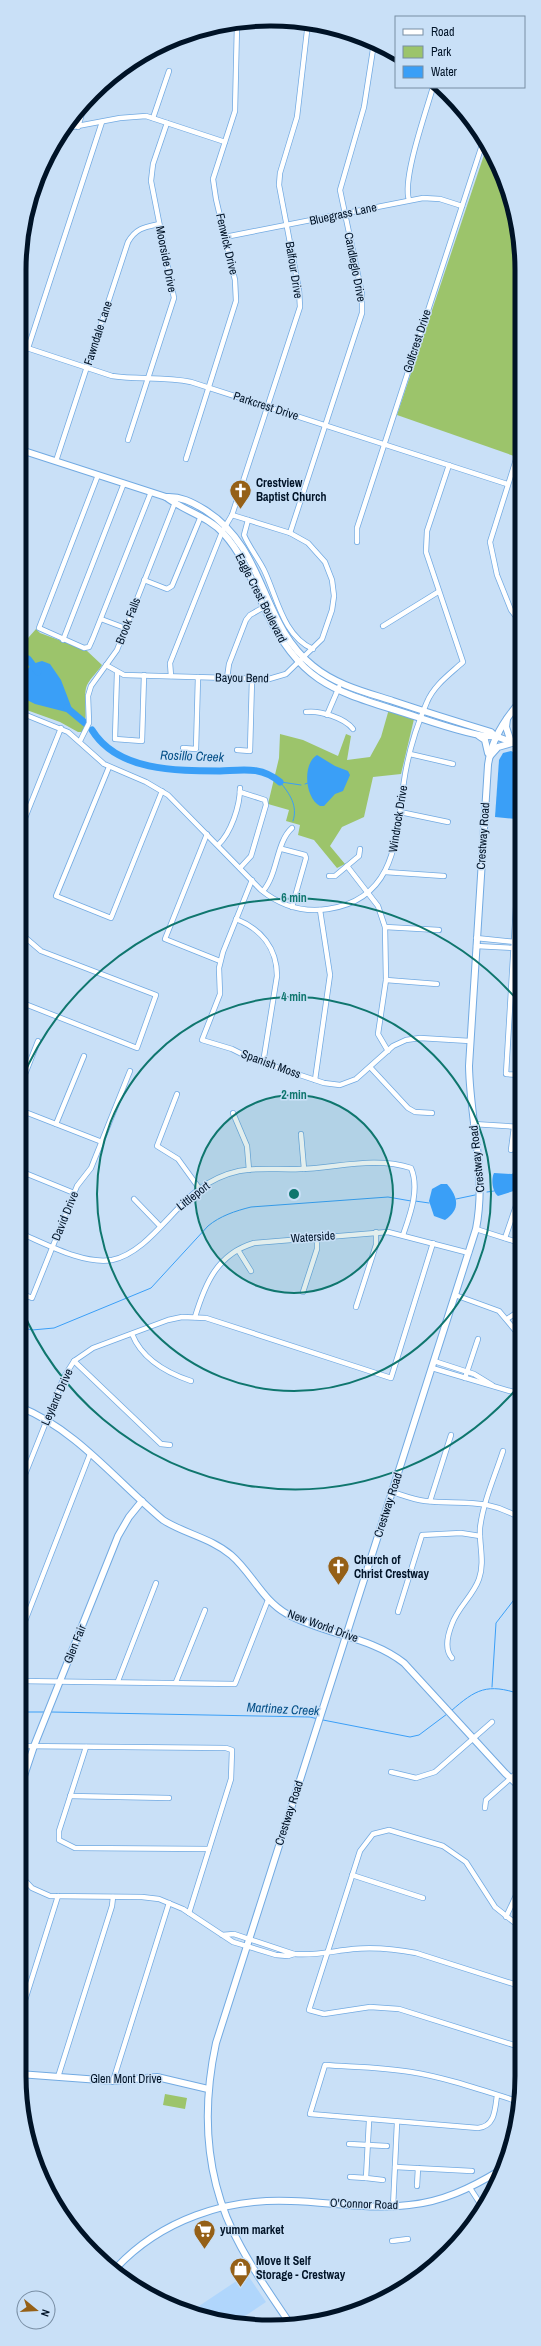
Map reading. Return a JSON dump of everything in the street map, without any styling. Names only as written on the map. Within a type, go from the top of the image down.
[{"type":"main road","name":"Eagle Crest Boulevard","points":[[26,452],[166,497],[177,497],[201,508],[226,526],[248,555],[283,630],[304,658],[325,675],[341,683],[483,730],[515,743]]},
{"type":"main road","name":"Eagle Crest Boulevard","points":[[166,497],[174,504],[201,516],[222,532],[243,560],[264,607],[283,644],[299,663],[318,679],[338,690],[421,718],[489,738],[495,736]]},
{"type":"main road","points":[[483,730],[492,729],[507,718],[515,708]]},
{"type":"main road","points":[[489,758],[498,747],[512,742],[506,727],[507,718]]},
{"type":"main road","name":"Crestway Road","points":[[287,2319],[240,2246],[223,2207],[216,2186],[209,2149],[208,2089],[216,2043],[476,1229],[480,1206],[481,1178],[470,1098],[470,1041],[476,938],[489,758],[495,736],[507,718]]},
{"type":"main road","points":[[474,733],[485,740],[489,758]]},
{"type":"main road","name":"New World Drive","points":[[26,1410],[47,1420],[65,1432],[142,1502],[171,1524],[213,1543],[229,1554],[242,1566],[268,1600],[294,1617],[379,1646],[394,1655],[404,1663],[515,1782]]},
{"type":"main road","name":"Glen Fair","points":[[26,1771],[34,1746],[118,1536],[129,1517],[142,1502]]},
{"type":"main road","name":"Glen Mont Drive","points":[[26,2075],[114,2081],[157,2077],[208,2089]]},
{"type":"main road","name":"O'Connor Road","points":[[223,2207],[269,2200],[393,2206],[436,2200],[470,2188],[494,2174]]},
{"type":"main road","points":[[118,2266],[152,2238],[175,2224],[190,2217],[223,2207]]},
{"type":"street","name":"Fenwick Drive","points":[[186,459],[210,388],[236,301],[235,280],[213,179],[235,111],[237,28]]},
{"type":"street","name":"Balfour Drive","points":[[171,676],[170,663],[222,532],[232,515],[300,307],[299,290],[287,226],[280,200],[279,181],[297,118],[309,29]]},
{"type":"street","name":"Candleglo Drive","points":[[290,533],[363,308],[362,294],[340,196],[342,180],[364,107],[373,49]]},
{"type":"street","points":[[153,118],[168,71]]},
{"type":"street","points":[[409,200],[406,192],[408,176],[433,88]]},
{"type":"street","points":[[73,127],[133,116],[153,118],[225,142]]},
{"type":"street","points":[[78,127],[81,117]]},
{"type":"street","points":[[28,348],[102,122]]},
{"type":"street","name":"Moorside Drive","points":[[128,440],[174,298],[152,192],[151,175],[167,123]]},
{"type":"street","name":"Golfcrest Drive","points":[[358,542],[357,528],[482,148]]},
{"type":"street","name":"Bluegrass Lane","points":[[225,237],[287,226],[409,200],[435,198],[462,206]]},
{"type":"street","name":"Fawndale Lane","points":[[56,461],[128,242],[135,232],[142,228],[159,224]]},
{"type":"street","name":"Parkcrest Drive","points":[[28,348],[118,377],[185,381],[210,388],[268,405],[507,484]]},
{"type":"street","points":[[515,461],[492,529],[490,547],[497,575],[511,610],[515,615]]},
{"type":"street","name":"Windrock Drive","points":[[26,715],[61,728],[80,741],[109,767],[162,791],[178,804],[263,891],[275,900],[292,907],[320,910],[348,904],[368,891],[385,872],[395,848],[410,754],[423,711],[435,688],[463,662],[427,557],[426,541],[449,465]]},
{"type":"street","points":[[98,475],[40,625],[42,631],[86,648],[94,638],[151,492]]},
{"type":"street","points":[[63,640],[124,483]]},
{"type":"street","name":"Brook Falls","points":[[80,741],[89,724],[88,696],[91,686],[118,650],[125,628],[177,497]]},
{"type":"street","name":"Bayou Bend","points":[[117,673],[252,679],[280,677],[299,663],[322,639],[332,610],[334,596],[332,580],[325,562],[316,550],[308,543],[290,533],[232,515]]},
{"type":"street","points":[[144,580],[166,589],[172,586],[201,516]]},
{"type":"street","name":"Eagle Crest Boulevard","points":[[248,520],[244,535],[265,573],[286,622],[300,642],[313,649]]},
{"type":"street","points":[[383,626],[438,592]]},
{"type":"street","points":[[227,678],[229,664],[246,620],[250,615],[264,607]]},
{"type":"street","points":[[101,619],[125,628]]},
{"type":"street","points":[[106,665],[117,673],[115,740],[142,741],[144,675]]},
{"type":"street","points":[[183,748],[196,749],[198,677]]},
{"type":"street","points":[[237,750],[250,751],[252,679]]},
{"type":"street","points":[[327,715],[341,683]]},
{"type":"street","points":[[306,712],[313,711],[327,715],[350,724],[353,729]]},
{"type":"street","points":[[26,816],[61,728]]},
{"type":"street","points":[[410,754],[453,764]]},
{"type":"street","points":[[109,767],[56,896],[111,918],[162,791]]},
{"type":"street","points":[[218,845],[227,837],[240,790],[265,800],[266,805],[251,856],[240,868]]},
{"type":"street","points":[[400,812],[448,822]]},
{"type":"street","points":[[263,891],[273,877],[285,837],[292,828]]},
{"type":"street","points":[[208,834],[165,939],[220,961],[252,880]]},
{"type":"street","points":[[282,849],[304,855],[306,858],[292,907]]},
{"type":"street","points":[[329,876],[336,876],[359,856],[360,849]]},
{"type":"street","points":[[347,866],[368,891],[378,906],[385,927],[386,980],[378,1034],[388,1051]]},
{"type":"street","points":[[385,872],[444,876]]},
{"type":"street","points":[[315,1080],[330,975],[320,910]]},
{"type":"street","points":[[236,918],[253,926],[261,934],[271,948],[276,964],[277,976],[263,1063]]},
{"type":"street","points":[[385,927],[439,930]]},
{"type":"street","points":[[515,927],[506,1074],[515,1075]]},
{"type":"street","points":[[26,938],[41,951],[156,995],[136,1048],[26,1004]]},
{"type":"street","points":[[476,938],[514,941]]},
{"type":"street","points":[[476,946],[513,948]]},
{"type":"street","name":"Spanish Moss","points":[[220,961],[220,994],[202,1040],[263,1063],[315,1080],[340,1084],[356,1079],[388,1051],[410,1039],[470,1041]]},
{"type":"street","points":[[386,980],[437,984]]},
{"type":"street","points":[[26,1072],[38,1041]]},
{"type":"street","points":[[56,1124],[84,1056]]},
{"type":"street","points":[[370,1067],[408,1108],[415,1112],[432,1113]]},
{"type":"street","name":"David Drive","points":[[26,1296],[32,1298],[74,1193],[91,1168],[130,1071]]},
{"type":"street","points":[[177,1094],[157,1146],[178,1159],[200,1188]]},
{"type":"street","points":[[26,1112],[102,1142]]},
{"type":"street","points":[[233,1113],[247,1146],[249,1170]]},
{"type":"street","points":[[473,1124],[514,1127],[511,1150]]},
{"type":"street","points":[[301,1134],[304,1169]]},
{"type":"street","name":"Littleport","points":[[26,1235],[88,1260],[113,1260],[134,1250],[200,1188],[229,1173],[249,1170],[304,1169],[374,1163],[411,1168],[414,1182],[414,1196],[403,1235]]},
{"type":"street","points":[[26,1173],[74,1193]]},
{"type":"street","points":[[134,1199],[160,1226]]},
{"type":"street","points":[[505,1238],[515,1209]]},
{"type":"street","points":[[476,1229],[515,1241]]},
{"type":"street","points":[[356,1308],[376,1245],[376,1232]]},
{"type":"street","name":"Waterside","points":[[195,1317],[203,1290],[212,1274],[238,1250],[248,1245],[264,1241],[393,1232],[469,1254]]},
{"type":"street","points":[[303,1292],[317,1249],[317,1237]]},
{"type":"street","name":"Leyland Drive","points":[[26,1472],[64,1377],[74,1361],[93,1348],[168,1320],[195,1317],[211,1320],[391,1378],[433,1243]]},
{"type":"street","points":[[238,1250],[251,1271]]},
{"type":"street","points":[[455,1296],[494,1308],[507,1319],[515,1329]]},
{"type":"street","points":[[507,1319],[515,1313]]},
{"type":"street","points":[[132,1334],[136,1344],[162,1369],[191,1381]]},
{"type":"street","points":[[465,1378],[478,1339]]},
{"type":"street","points":[[74,1361],[161,1444],[170,1445]]},
{"type":"street","points":[[433,1365],[467,1372],[493,1386]]},
{"type":"street","points":[[433,1365],[465,1378],[515,1393]]},
{"type":"street","points":[[430,1502],[451,1435]]},
{"type":"street","points":[[452,1658],[448,1650],[449,1632],[457,1614],[474,1591],[480,1579],[482,1561],[480,1536],[482,1518],[503,1451]]},
{"type":"street","points":[[26,1619],[90,1454]]},
{"type":"street","points":[[392,1492],[430,1502],[469,1501],[486,1504],[515,1516]]},
{"type":"street","points":[[398,1612],[422,1535],[461,1533],[480,1536]]},
{"type":"street","points":[[118,1681],[156,1583]]},
{"type":"street","points":[[26,1681],[118,1681],[235,1684],[268,1600]]},
{"type":"street","points":[[176,1682],[205,1610]]},
{"type":"street","points":[[391,1772],[412,1777],[429,1775],[441,1768],[492,1722]]},
{"type":"street","points":[[26,1746],[226,1748],[232,1750],[231,1779],[189,1913]]},
{"type":"street","points":[[86,1747],[59,1831],[59,1840],[75,1848],[209,1849]]},
{"type":"street","points":[[485,1808],[486,1800],[515,1774]]},
{"type":"street","points":[[70,1796],[169,1798]]},
{"type":"street","points":[[515,1923],[506,1917],[489,1900],[471,1868],[450,1850],[433,1842],[394,1830],[380,1831],[373,1834],[363,1846],[352,1875],[308,2010],[324,2014],[370,2007],[399,2009],[515,2045]]},
{"type":"street","points":[[352,1875],[423,1898]]},
{"type":"street","points":[[26,1883],[38,1893],[58,1896],[151,1898],[169,1903],[189,1913],[233,1942],[267,1953],[288,1956],[294,1954],[327,1954],[361,1948],[398,1950],[416,1953],[515,1984]]},
{"type":"street","points":[[26,1997],[58,1896]]},
{"type":"street","points":[[58,2077],[112,1906],[112,1897]]},
{"type":"street","points":[[506,1917],[515,1898]]},
{"type":"street","points":[[114,2081],[169,1903]]},
{"type":"street","points":[[222,1935],[234,1934],[294,1954]]},
{"type":"street","points":[[267,1953],[269,1945]]},
{"type":"street","points":[[497,2095],[493,2116],[486,2127],[369,2121],[310,2114],[326,2065],[410,2072],[448,2080],[513,2100]]},
{"type":"street","points":[[366,2178],[369,2121]]},
{"type":"street","points":[[393,2206],[397,2123]]},
{"type":"street","points":[[349,2144],[387,2146]]},
{"type":"street","points":[[395,2167],[472,2171]]},
{"type":"street","points":[[417,2186],[418,2168]]},
{"type":"street","points":[[350,2178],[383,2180]]},
{"type":"street","points":[[470,2188],[479,2202]]},
{"type":"street","points":[[392,2241],[408,2240]]},
{"type":"shaded area","name":"Move It Self Storage - Crestway","points":[[247,2274],[266,2302],[242,2318],[207,2312],[196,2308]]},
{"type":"green space","points":[[485,153],[490,162],[507,207],[513,239],[515,270],[515,453],[514,456],[397,415]]},
{"type":"green space","points":[[36,629],[40,633],[86,650],[102,665],[86,688],[86,716],[82,732],[78,732],[60,722],[26,710],[26,640]]},
{"type":"green space","points":[[389,709],[414,719],[401,774],[373,777],[364,817],[342,827],[330,846],[345,864],[337,868],[314,840],[298,835],[300,825],[286,821],[289,810],[268,804],[279,758],[280,734],[303,740],[338,756],[346,734],[351,736],[347,760],[370,757],[381,737]]},
{"type":"green space","points":[[165,2094],[187,2098],[185,2109],[163,2105]]},
{"type":"water","points":[[42,661],[50,664],[61,680],[74,714],[35,704],[26,700],[26,671],[36,663]]},
{"type":"water","points":[[511,751],[515,753],[515,819],[495,817],[499,760],[503,753]]},
{"type":"water","points":[[317,755],[335,766],[348,771],[350,775],[343,791],[335,794],[324,806],[320,806],[315,802],[311,796],[307,781],[309,766],[312,759]]},
{"type":"water","points":[[515,1171],[515,1191],[498,1196],[494,1191],[494,1173],[512,1174]]},
{"type":"water","points":[[441,1184],[447,1184],[451,1189],[456,1203],[454,1212],[445,1220],[434,1216],[429,1201],[432,1189]]},
{"type":"waterway","name":"Rosillo Creek","points":[[26,658],[38,672]]},
{"type":"waterway","name":"Rosillo Creek","points":[[67,708],[85,723]]},
{"type":"waterway","name":"Rosillo Creek","points":[[92,730],[103,744],[116,754],[149,766],[185,770],[252,770],[266,773],[280,782]]},
{"type":"waterway","points":[[280,782],[287,791],[294,805],[293,821]]},
{"type":"waterway","name":"Rosillo Creek","points":[[281,782],[301,785]]},
{"type":"waterway","points":[[487,1192],[494,1191]]},
{"type":"waterway","points":[[456,1199],[475,1195]]},
{"type":"waterway","points":[[26,1328],[32,1330],[54,1328],[151,1288],[208,1226],[228,1214],[239,1210],[251,1207],[388,1197],[411,1201]]},
{"type":"waterway","points":[[415,1201],[429,1203]]},
{"type":"waterway","points":[[492,1687],[496,1623],[515,1598]]},
{"type":"waterway","name":"Martinez Creek","points":[[451,1711],[475,1693],[482,1690],[499,1689],[515,1693]]},
{"type":"waterway","name":"Martinez Creek","points":[[26,1712],[44,1712]]},
{"type":"waterway","name":"Martinez Creek","points":[[51,1712],[310,1717],[318,1719]]},
{"type":"waterway","name":"Martinez Creek","points":[[323,1720],[410,1737],[419,1735],[447,1714]]},
{"type":"place","name":"Crestview Baptist Church","points":[[240,510]]},
{"type":"place","name":"Church of Christ Crestway","points":[[339,1586]]},
{"type":"place","name":"yumm market","points":[[204,2250]]},
{"type":"place","name":"Move It Self Storage - Crestway","points":[[241,2288]]}]
